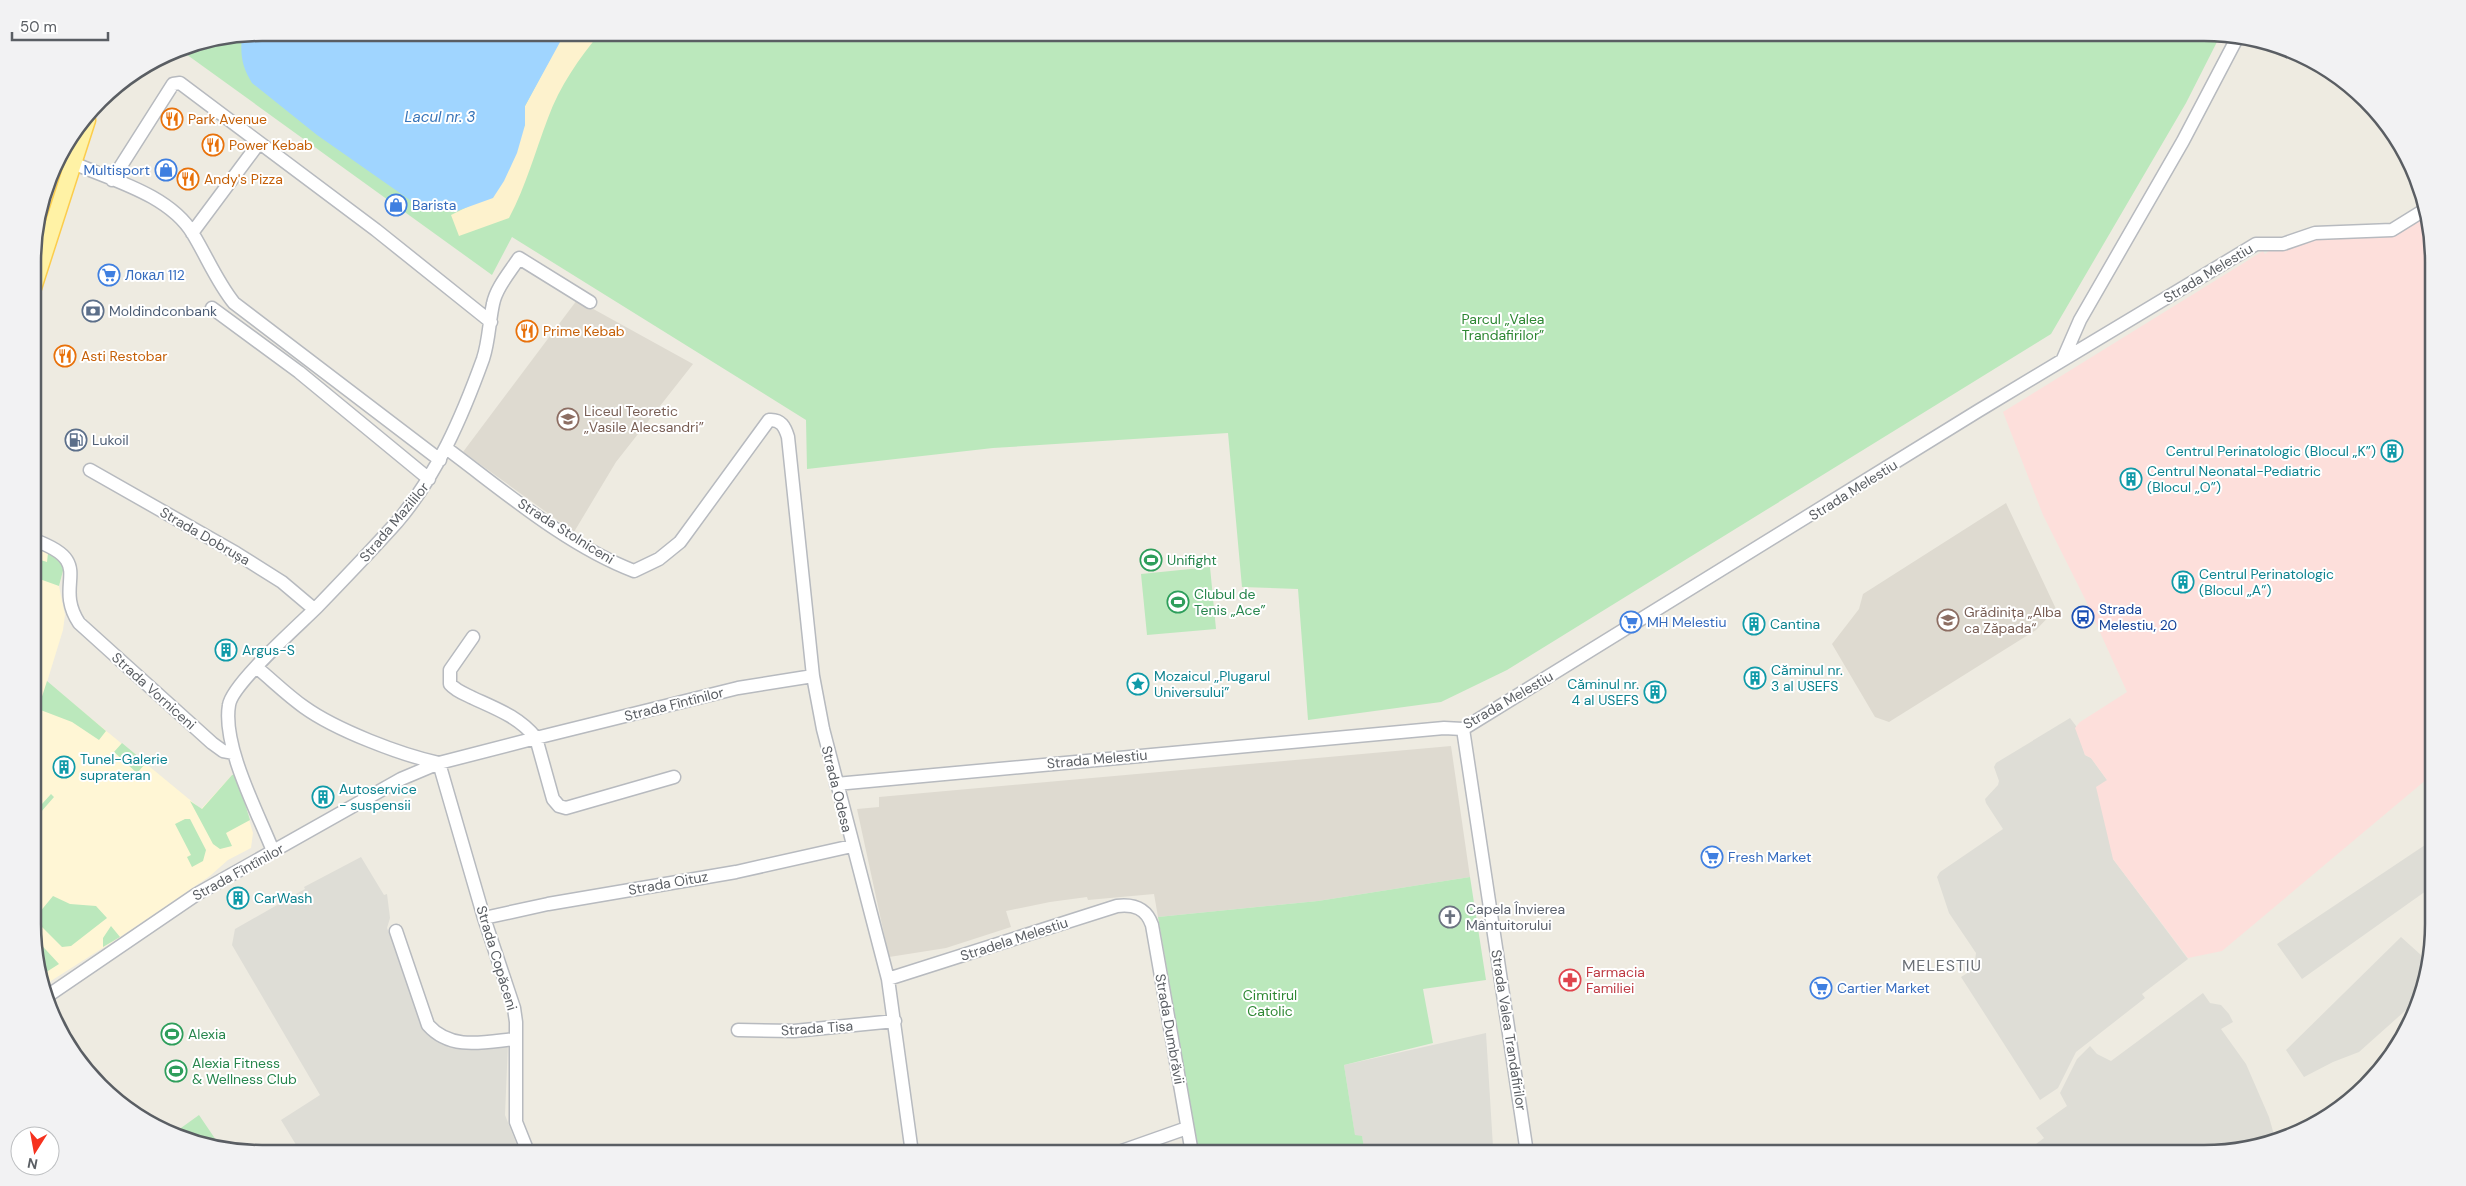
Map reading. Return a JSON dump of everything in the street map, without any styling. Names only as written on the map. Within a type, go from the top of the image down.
[{"type":"main road","points":[[41,263],[83,133]]},
{"type":"street","points":[[2063,359],[2080,320],[2183,141],[2234,43]]},
{"type":"street","points":[[112,180],[163,98],[176,82],[376,230],[491,322]]},
{"type":"street","points":[[192,233],[259,143]]},
{"type":"street","points":[[73,163],[155,200],[177,216],[192,233],[222,288],[234,303],[440,460]]},
{"type":"street","name":"Strada Melestiu","points":[[836,784],[1444,728],[1464,728],[2063,359],[2256,244],[2282,244],[2315,233],[2392,230],[2419,213]]},
{"type":"street","name":"Strada Mazililor","points":[[234,753],[229,704],[233,694],[256,667],[374,547],[429,479],[440,460],[482,360],[488,341],[496,294],[519,258],[590,302]]},
{"type":"street","points":[[212,308],[299,372],[429,479]]},
{"type":"street","name":"Strada Stolniceni","points":[[446,448],[577,542],[601,556],[634,571],[658,560],[680,542],[762,427],[769,420],[780,422]]},
{"type":"street","name":"Strada Odesa","points":[[780,422],[788,437],[813,676],[822,729],[888,979],[911,1145]]},
{"type":"street","name":"Strada Dobrușa","points":[[90,470],[251,562],[282,582],[314,609]]},
{"type":"street","name":"Strada Vorniceni","points":[[41,542],[54,547],[67,559],[70,568],[70,605],[79,623],[212,743],[223,751],[234,753]]},
{"type":"street","points":[[473,637],[450,670],[450,684],[458,692],[513,716],[536,738],[553,799],[559,806],[566,808],[674,777]]},
{"type":"street","points":[[256,667],[304,707],[319,716],[391,749],[439,763]]},
{"type":"street","name":"Strada Fîntînilor","points":[[52,993],[189,899],[388,785],[439,763],[738,688],[813,676]]},
{"type":"street","name":"Strada Valea Trandafirilor","points":[[1464,728],[1526,1145]]},
{"type":"street","points":[[234,753],[273,851]]},
{"type":"street","name":"Strada Copăceni","points":[[439,763],[484,918],[514,1008],[516,1022],[514,1039],[516,1122],[525,1145]]},
{"type":"street","name":"Strada Oituz","points":[[484,918],[548,904],[736,872],[852,846]]},
{"type":"street","name":"Stradela Melestiu","points":[[888,979],[1117,906],[1140,908]]},
{"type":"street","name":"Strada Dumbrăvii","points":[[1140,908],[1150,918],[1152,925],[1190,1145]]},
{"type":"street","points":[[396,931],[428,1025],[433,1030],[441,1036],[460,1043],[514,1039]]},
{"type":"street","name":"Strada Tisa","points":[[738,1030],[794,1031],[895,1021]]},
{"type":"street","points":[[1139,1145],[1187,1128]]},
{"type":"shaded area","points":[[2421,220],[2425,262],[2425,781],[2222,951],[2188,958],[2113,859],[2096,787],[2107,780],[2091,758],[2085,755],[2075,728],[2080,722],[2127,692],[2085,599],[2043,515],[2003,412],[2263,251],[2265,254],[2269,251],[2283,251],[2319,238],[2395,235]]},
{"type":"shaded area","name":"Liceul Teoretic „Vasile Alecsandri”","points":[[577,300],[693,364],[616,462],[574,532],[463,452]]},
{"type":"shaded area","name":"Grădinița „Alba ca Zăpada“","points":[[2006,503],[2056,609],[2036,630],[1889,722],[1875,717],[1832,644],[1859,609],[1863,594]]},
{"type":"shaded area","points":[[41,547],[58,553],[64,567],[59,586],[65,615],[63,630],[47,682],[201,809],[232,775],[236,774],[253,833],[251,848],[228,860],[210,876],[49,982],[43,953],[41,924]]},
{"type":"shaded area","points":[[2070,718],[2076,726],[2085,755],[2091,758],[2107,780],[2113,859],[2188,959],[2142,994],[2145,998],[2076,1052],[2058,1088],[2040,1100],[1961,977],[1974,969],[1976,953],[1949,913],[1937,877],[1940,872],[2003,829],[1985,799],[1998,785],[1999,781],[1994,767],[1996,763]]},
{"type":"shaded area","points":[[1451,746],[1470,877],[1318,901],[1158,917],[1154,894],[1088,900],[1087,897],[1050,902],[1006,911],[1011,927],[946,948],[889,957],[857,809],[879,807],[879,797]]},
{"type":"shaded area","points":[[2425,845],[2425,892],[2302,979],[2277,944]]},
{"type":"shaded area","points":[[361,857],[384,895],[387,894],[390,918],[387,928],[432,1038],[458,1048],[508,1043],[505,1115],[517,1145],[296,1145],[281,1120],[320,1095],[232,945],[235,929],[305,889],[304,887]]},
{"type":"shaded area","points":[[2401,937],[2421,955],[2421,967],[2408,1008],[2359,1052],[2333,1062],[2304,1077],[2286,1050]]},
{"type":"shaded area","points":[[2203,993],[2210,1003],[2221,1005],[2229,1014],[2233,1022],[2221,1029],[2246,1064],[2269,1117],[2274,1133],[2247,1141],[2204,1145],[2037,1145],[2044,1138],[2036,1128],[2067,1106],[2060,1093],[2077,1059],[2090,1046],[2097,1054],[2111,1061]]},
{"type":"shaded area","points":[[1486,1033],[1493,1145],[1364,1145],[1362,1137],[1355,1136],[1344,1065]]},
{"type":"green space","name":"Parcul „Valea Trandafirilor”","points":[[262,41],[2217,42],[2186,103],[2051,334],[1507,670],[1441,702],[1308,720],[1298,589],[1242,587],[1228,433],[993,448],[807,469],[806,420],[512,237],[492,275],[187,55],[219,45]]},
{"type":"green space","points":[[48,553],[57,555],[64,567],[59,586],[41,580],[41,560],[47,562]]},
{"type":"green space","name":"Clubul de Tenis „Ace”","points":[[1210,567],[1216,629],[1147,635],[1141,574]]},
{"type":"green space","points":[[47,681],[106,731],[99,740],[72,722],[41,710],[41,700]]},
{"type":"green space","points":[[122,743],[146,763],[137,773],[114,752]]},
{"type":"green space","points":[[236,774],[250,820],[226,833],[232,846],[220,849],[213,844],[190,801],[202,809],[232,775]]},
{"type":"green space","points":[[51,794],[54,797],[41,812],[42,804]]},
{"type":"green space","points":[[185,819],[190,819],[206,850],[203,861],[192,867],[187,857],[191,855],[175,824]]},
{"type":"green space","name":"Cimitirul Catolic","points":[[1470,877],[1486,980],[1423,989],[1433,1043],[1344,1065],[1355,1135],[1362,1136],[1364,1145],[1198,1145],[1158,917],[1318,901]]},
{"type":"green space","points":[[53,896],[70,904],[96,906],[107,918],[71,946],[62,947],[41,926],[41,911]]},
{"type":"green space","points":[[111,926],[120,937],[103,947],[103,938]]},
{"type":"green space","points":[[43,946],[59,964],[46,972]]},
{"type":"green space","points":[[199,1115],[216,1140],[191,1133],[180,1129]]},
{"type":"sand","points":[[560,41],[594,41],[577,63],[558,94],[509,218],[459,236],[451,215],[471,205],[525,125],[525,106]]},
{"type":"water","name":"Lacul nr. 3","points":[[262,41],[561,41],[525,106],[525,125],[517,153],[504,181],[493,198],[457,211],[417,205],[317,135],[252,83],[242,61],[242,42]]},
{"type":"place","name":"Park Avenue","points":[[172,119]]},
{"type":"place","name":"Power Kebab","points":[[213,145]]},
{"type":"place","name":"Multisport","points":[[166,170]]},
{"type":"place","name":"Andy's Pizza","points":[[188,179]]},
{"type":"place","name":"Barista","points":[[396,205]]},
{"type":"place","name":"Локал 112","points":[[109,275]]},
{"type":"place","name":"Moldindconbank","points":[[93,311]]},
{"type":"place","name":"Prime Kebab","points":[[527,331]]},
{"type":"place","name":"Asti Restobar","points":[[65,356]]},
{"type":"place","name":"Liceul Teoretic „Vasile Alecsandri”","points":[[568,419]]},
{"type":"place","name":"Lukoil","points":[[76,440]]},
{"type":"place","name":"Centrul Perinatologic (Blocul „K”)","points":[[2392,451]]},
{"type":"place","name":"Centrul Neonatal-Pediatric (Blocul „O”)","points":[[2131,479]]},
{"type":"place","name":"Unifight","points":[[1151,560]]},
{"type":"place","name":"Centrul Perinatologic (Blocul „A”)","points":[[2183,582]]},
{"type":"place","name":"Clubul de Tenis „Ace”","points":[[1178,602]]},
{"type":"place","name":"Strada Melestiu, 20","points":[[2083,617]]},
{"type":"place","name":"Grădinița „Alba ca Zăpada“","points":[[1948,620]]},
{"type":"place","name":"MH Melestiu","points":[[1631,622]]},
{"type":"place","name":"Cantina","points":[[1754,624]]},
{"type":"place","name":"Argus-S","points":[[226,650]]},
{"type":"place","name":"Căminul nr. 3 al USEFS","points":[[1755,678]]},
{"type":"place","name":"Mozaicul „Plugarul Universului”","points":[[1138,684]]},
{"type":"place","name":"Căminul nr. 4 al USEFS","points":[[1655,692]]},
{"type":"place","name":"Tunel-Galerie suprateran","points":[[64,767]]},
{"type":"place","name":"Autoservice - suspensii","points":[[323,797]]},
{"type":"place","name":"Fresh Market","points":[[1712,857]]},
{"type":"place","name":"CarWash","points":[[238,898]]},
{"type":"place","name":"Capela Învierea Mântuitorului","points":[[1450,917]]},
{"type":"place","name":"Farmacia Familiei","points":[[1570,980]]},
{"type":"place","name":"Cartier Market","points":[[1821,988]]},
{"type":"place","name":"Alexia","points":[[172,1034]]},
{"type":"place","name":"Alexia Fitness & Wellness Club","points":[[176,1071]]},
{"type":"district","name":"MELESTIU","points":[[1942,965]]}]
